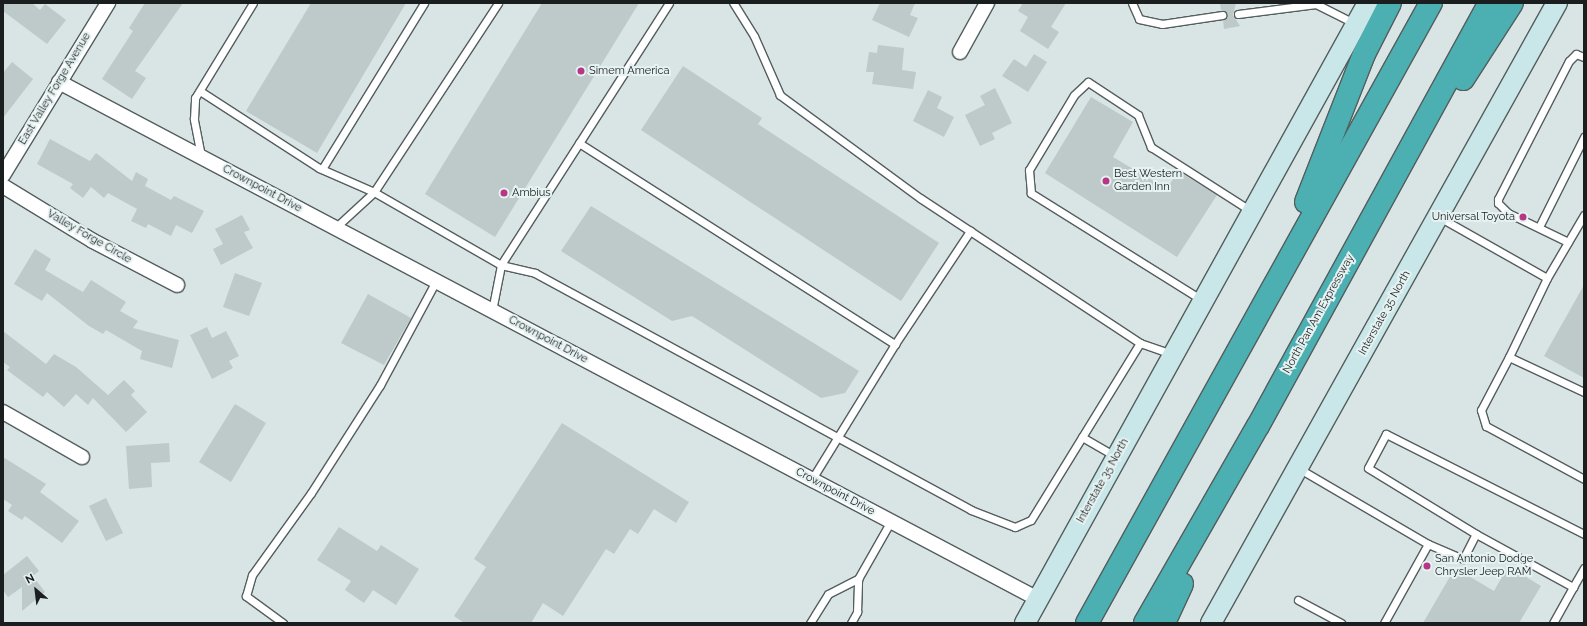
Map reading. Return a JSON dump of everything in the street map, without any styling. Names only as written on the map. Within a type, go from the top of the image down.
[{"type":"highway","points":[[1277,281],[1364,54],[1390,3]]},
{"type":"highway","points":[[1087,623],[1431,3]]},
{"type":"highway","name":"North Pan Am Expressway","points":[[1145,623],[1258,426],[1490,3]]},
{"type":"highway","points":[[1373,216],[1512,3]]},
{"type":"highway","points":[[1164,623],[1258,426]]},
{"type":"highway","points":[[1074,623],[1158,497]]},
{"type":"main road","name":"Interstate 35 North","points":[[1025,623],[1251,211],[1368,3]]},
{"type":"main road","name":"Interstate 35 North","points":[[1211,623],[1439,217],[1557,3]]},
{"type":"street","name":"East Valley Forge Avenue","points":[[3,177],[58,82],[108,3]]},
{"type":"street","points":[[960,52],[987,3]]},
{"type":"street","name":"Crownpoint Drive","points":[[58,82],[1038,599]]},
{"type":"street","name":"Valley Forge Circle","points":[[3,177],[93,241],[177,285]]},
{"type":"street","points":[[3,412],[82,457]]},
{"type":"lane","points":[[201,158],[194,118],[195,98],[252,3]]},
{"type":"lane","points":[[322,169],[424,3]]},
{"type":"lane","points":[[335,228],[374,192],[498,3]]},
{"type":"lane","points":[[492,311],[501,265],[669,3]]},
{"type":"lane","points":[[733,3],[754,36],[780,94],[970,231],[1140,343],[1172,354]]},
{"type":"lane","points":[[1132,3],[1139,19],[1162,24],[1222,15]]},
{"type":"lane","points":[[1238,14],[1316,4],[1356,24]]},
{"type":"lane","points":[[1568,242],[1502,208],[1498,199],[1569,60],[1576,54],[1584,56]]},
{"type":"lane","points":[[1202,300],[1031,193],[1029,170],[1074,95],[1088,82],[1138,115],[1151,147],[1251,211]]},
{"type":"lane","points":[[200,91],[322,169],[374,192],[501,265],[535,273],[835,438],[971,510],[1015,528],[1031,520],[1140,343]]},
{"type":"lane","points":[[1540,227],[1584,137]]},
{"type":"lane","points":[[579,143],[895,344]]},
{"type":"lane","points":[[1584,215],[1548,278],[1481,410],[1486,426],[1584,479]]},
{"type":"lane","points":[[1439,217],[1548,278]]},
{"type":"lane","points":[[812,479],[835,438],[970,231]]},
{"type":"lane","points":[[283,623],[246,596],[252,575],[310,493],[380,385],[436,281]]},
{"type":"lane","points":[[1508,356],[1584,392]]},
{"type":"lane","points":[[1573,587],[1476,534],[1368,468],[1386,434],[1584,534]]},
{"type":"lane","points":[[1082,437],[1116,457]]},
{"type":"lane","points":[[1298,468],[1428,544],[1463,559],[1476,534]]},
{"type":"lane","points":[[850,623],[857,612],[858,579],[891,521]]},
{"type":"lane","points":[[1384,623],[1428,544]]},
{"type":"lane","points":[[1553,623],[1584,568]]},
{"type":"lane","points":[[810,623],[828,594],[858,579]]},
{"type":"lane","points":[[1298,600],[1341,623]]},
{"type":"building","points":[[3,3],[32,3],[40,10],[45,4],[66,20],[47,44],[3,11]]},
{"type":"building","points":[[145,3],[183,3],[135,71],[146,78],[132,99],[102,79],[133,31],[129,28]]},
{"type":"building","points":[[311,3],[406,3],[317,153],[246,111]]},
{"type":"building","points":[[542,3],[639,3],[495,237],[425,194]]},
{"type":"building","points":[[880,3],[915,3],[910,15],[918,18],[909,37],[872,20]]},
{"type":"building","points":[[1023,3],[1066,3],[1051,27],[1059,32],[1048,49],[1020,31],[1028,17],[1018,11]]},
{"type":"building","points":[[1220,3],[1236,3],[1233,15],[1240,26],[1224,29],[1223,20],[1227,14],[1221,10]]},
{"type":"building","points":[[878,45],[904,48],[902,70],[916,72],[913,89],[872,84],[874,72],[866,72],[869,52],[877,53]]},
{"type":"building","points":[[1034,54],[1047,62],[1028,92],[1002,76],[1014,59],[1026,67]]},
{"type":"building","points":[[12,62],[33,79],[3,118],[3,73]]},
{"type":"building","points":[[683,66],[762,118],[758,124],[939,243],[901,301],[641,130]]},
{"type":"building","points":[[995,88],[1012,123],[992,133],[995,139],[980,146],[965,115],[985,105],[980,96]]},
{"type":"building","points":[[928,90],[942,97],[937,108],[954,117],[944,137],[913,121]]},
{"type":"building","name":"Best Western Garden Inn","points":[[1091,97],[1133,122],[1113,157],[1167,189],[1178,171],[1217,195],[1177,257],[1045,173]]},
{"type":"building","points":[[50,139],[90,161],[96,153],[132,181],[136,172],[148,179],[145,186],[171,200],[174,196],[204,211],[192,233],[176,225],[171,236],[148,224],[146,228],[131,221],[137,209],[108,193],[104,198],[91,187],[83,198],[70,188],[73,184],[37,164]]},
{"type":"building","points":[[591,206],[859,371],[845,393],[821,398],[692,316],[672,321],[561,251]]},
{"type":"building","points":[[242,215],[250,230],[244,232],[253,248],[221,265],[213,249],[223,244],[215,229]]},
{"type":"building","points":[[35,249],[51,259],[45,270],[69,284],[83,292],[91,280],[126,302],[120,311],[138,321],[133,328],[179,340],[172,368],[140,359],[142,351],[106,330],[103,334],[89,326],[47,293],[42,301],[14,284]]},
{"type":"building","points":[[235,273],[262,283],[249,316],[223,307]]},
{"type":"building","points":[[1584,285],[1584,378],[1544,356]]},
{"type":"building","points":[[368,294],[411,318],[384,365],[341,343]]},
{"type":"building","points":[[207,327],[212,338],[226,331],[239,356],[229,361],[233,368],[212,379],[190,335]]},
{"type":"building","points":[[3,331],[46,364],[54,354],[76,367],[108,395],[124,380],[135,391],[131,395],[147,412],[126,432],[93,398],[88,405],[76,394],[64,407],[47,392],[43,397],[7,370],[10,367],[3,362]]},
{"type":"building","points":[[235,404],[266,423],[231,482],[199,462]]},
{"type":"building","points":[[562,423],[689,502],[676,523],[654,509],[638,534],[630,529],[614,554],[606,549],[563,616],[543,603],[531,623],[464,623],[454,616],[486,567],[474,559]]},
{"type":"building","points":[[169,443],[170,462],[151,463],[152,487],[129,489],[126,446]]},
{"type":"building","points":[[3,457],[46,484],[40,492],[79,521],[62,543],[25,516],[22,520],[8,511],[12,505],[3,499]]},
{"type":"building","points":[[106,498],[123,533],[106,541],[89,506]]},
{"type":"building","points":[[339,527],[377,551],[381,545],[419,569],[396,605],[373,590],[364,603],[345,590],[351,581],[317,560]]},
{"type":"building","points":[[27,556],[39,571],[33,576],[45,592],[22,611],[22,587],[8,597],[3,590],[3,575]]},
{"type":"building","points":[[1508,566],[1541,586],[1519,623],[1423,623],[1455,568],[1494,591]]},
{"type":"place","name":"Simem America","points":[[581,71]]},
{"type":"place","name":"Best Western Garden Inn","points":[[1106,181]]},
{"type":"place","name":"Ambius","points":[[504,193]]},
{"type":"place","name":"Universal Toyota","points":[[1523,217]]},
{"type":"place","name":"San Antonio Dodge Chrysler Jeep RAM","points":[[1427,566]]}]
